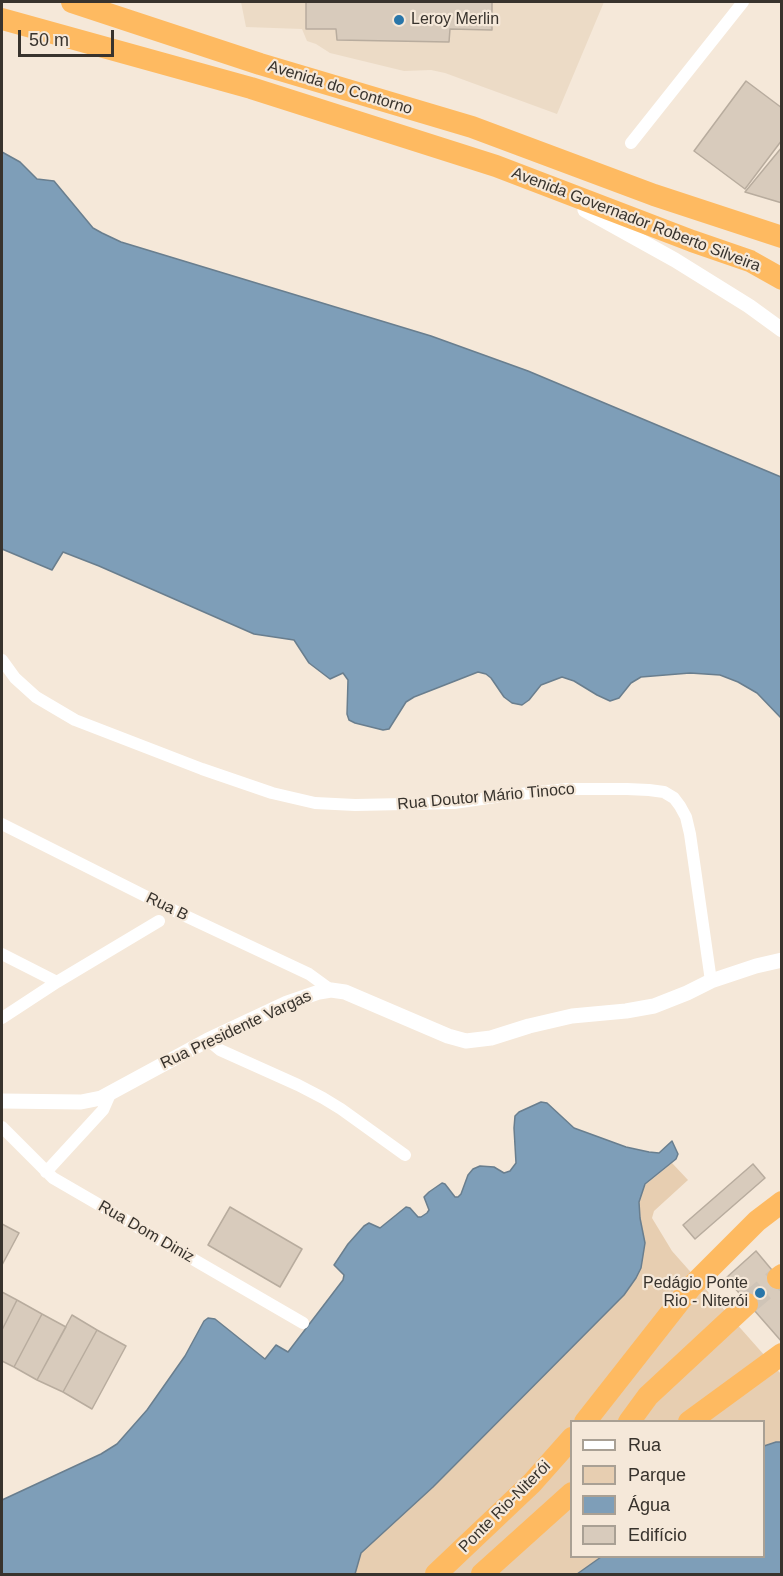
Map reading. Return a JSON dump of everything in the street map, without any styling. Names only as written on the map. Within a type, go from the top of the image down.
[{"type":"highway","name":"Avenida do Contorno","points":[[74,2],[260,64],[472,127],[607,177]]},
{"type":"highway","name":"Avenida do Contorno","points":[[2,19],[251,88],[496,166]]},
{"type":"highway","name":"Avenida Governador Roberto Silveira","points":[[496,166],[750,261],[782,279]]},
{"type":"highway","name":"Avenida Governador Roberto Silveira","points":[[607,177],[782,237]]},
{"type":"highway","points":[[750,261],[782,271]]},
{"type":"highway","points":[[587,1420],[691,1287],[757,1221],[782,1202]]},
{"type":"highway","points":[[630,1420],[648,1396],[747,1304]]},
{"type":"highway","points":[[692,1420],[782,1354]]},
{"type":"highway","name":"Ponte Rio-Niterói","points":[[436,1575],[532,1483],[570,1440]]},
{"type":"highway","name":"Ponte Rio-Niterói","points":[[482,1575],[570,1495]]},
{"type":"street","points":[[631,143],[743,2]]},
{"type":"street","name":"Avenida Governador Roberto Silveira","points":[[496,166],[610,223],[675,260],[750,306],[782,330]]},
{"type":"street","name":"Rua Doutor Mário Tinoco","points":[[2,660],[15,678],[36,697],[75,720],[262,790],[315,803],[355,805],[454,803],[502,795],[567,789],[627,789],[664,792],[674,798],[686,817],[711,981]]},
{"type":"street","name":"Rua B","points":[[2,824],[177,912],[309,974],[331,990]]},
{"type":"street","points":[[2,1018],[159,921]]},
{"type":"street","points":[[2,954],[57,982]]},
{"type":"street","name":"Rua Presidente Vargas","points":[[2,1101],[81,1102],[93,1100],[110,1094],[208,1040],[287,1003],[319,992],[331,990],[355,996],[466,1041],[491,1038],[572,1016],[654,1006],[711,981],[782,960]]},
{"type":"street","points":[[208,1040],[220,1050],[323,1098],[405,1155]]},
{"type":"street","points":[[46,1172],[103,1110],[110,1094]]},
{"type":"street","name":"Rua Dom Diniz","points":[[2,1127],[53,1178],[303,1323]]},
{"type":"shaded area","points":[[241,2],[604,2],[557,114],[445,73],[431,70],[404,71],[330,53],[307,41],[302,29],[246,27]]},
{"type":"green space","points":[[672,1163],[688,1180],[654,1211],[652,1218],[672,1251],[781,1374],[781,1442],[765,1446],[765,1420],[570,1420],[570,1558],[600,1558],[577,1574],[355,1574],[361,1553],[433,1487],[624,1295],[641,1268],[638,1208],[645,1185]]},
{"type":"water","points":[[2,152],[20,162],[37,179],[54,181],[93,228],[121,242],[431,336],[528,371],[781,477],[781,718],[757,693],[720,675],[690,673],[641,677],[631,683],[619,698],[610,701],[562,677],[541,685],[522,705],[512,703],[504,697],[491,678],[478,672],[414,697],[406,702],[389,729],[383,730],[349,720],[347,714],[348,680],[343,673],[330,679],[309,663],[294,640],[254,634],[63,552],[52,570],[2,549]]},
{"type":"water","points":[[541,1102],[547,1103],[574,1128],[626,1147],[659,1153],[672,1141],[678,1154],[676,1159],[645,1184],[639,1202],[645,1243],[641,1268],[624,1295],[433,1487],[361,1553],[355,1574],[2,1574],[2,1500],[101,1454],[117,1444],[147,1410],[185,1356],[204,1321],[208,1318],[215,1319],[265,1359],[276,1345],[288,1352],[343,1280],[344,1275],[334,1265],[364,1226],[369,1223],[380,1228],[406,1207],[421,1217],[429,1210],[424,1197],[429,1192],[442,1183],[455,1197],[458,1197],[468,1175],[480,1166],[494,1167],[504,1173],[510,1171],[516,1163],[515,1116]]},
{"type":"water","points":[[782,1442],[781,1574],[577,1574],[600,1558],[765,1558],[765,1446]]},
{"type":"building","name":"Leroy Merlin","points":[[306,2],[492,2],[492,30],[450,29],[449,42],[337,40],[336,29],[306,29]]},
{"type":"building","points":[[746,81],[782,108],[782,140],[745,189],[694,151]]},
{"type":"building","points":[[782,147],[782,203],[745,192]]},
{"type":"building","points":[[753,1164],[765,1178],[695,1239],[683,1225]]},
{"type":"building","points":[[230,1207],[302,1249],[280,1287],[208,1245]]},
{"type":"building","points":[[2,1224],[19,1233],[2,1265]]},
{"type":"building","name":"Pedágio Ponte Rio - Niterói","points":[[756,1251],[782,1282],[782,1342],[726,1278]]},
{"type":"building","points":[[2,1292],[17,1300],[2,1330]]},
{"type":"building","points":[[17,1300],[42,1314],[14,1367],[2,1361],[2,1330]]},
{"type":"building","points":[[42,1314],[66,1327],[37,1380],[14,1367]]},
{"type":"building","points":[[72,1315],[97,1330],[63,1392],[37,1380]]},
{"type":"building","points":[[97,1330],[126,1346],[92,1409],[63,1392]]},
{"type":"tunnel","points":[[747,1304],[778,1278]]},
{"type":"place","name":"Leroy Merlin","points":[[399,20]]},
{"type":"place","name":"Pedágio Ponte Rio - Niterói","points":[[760,1293]]}]
